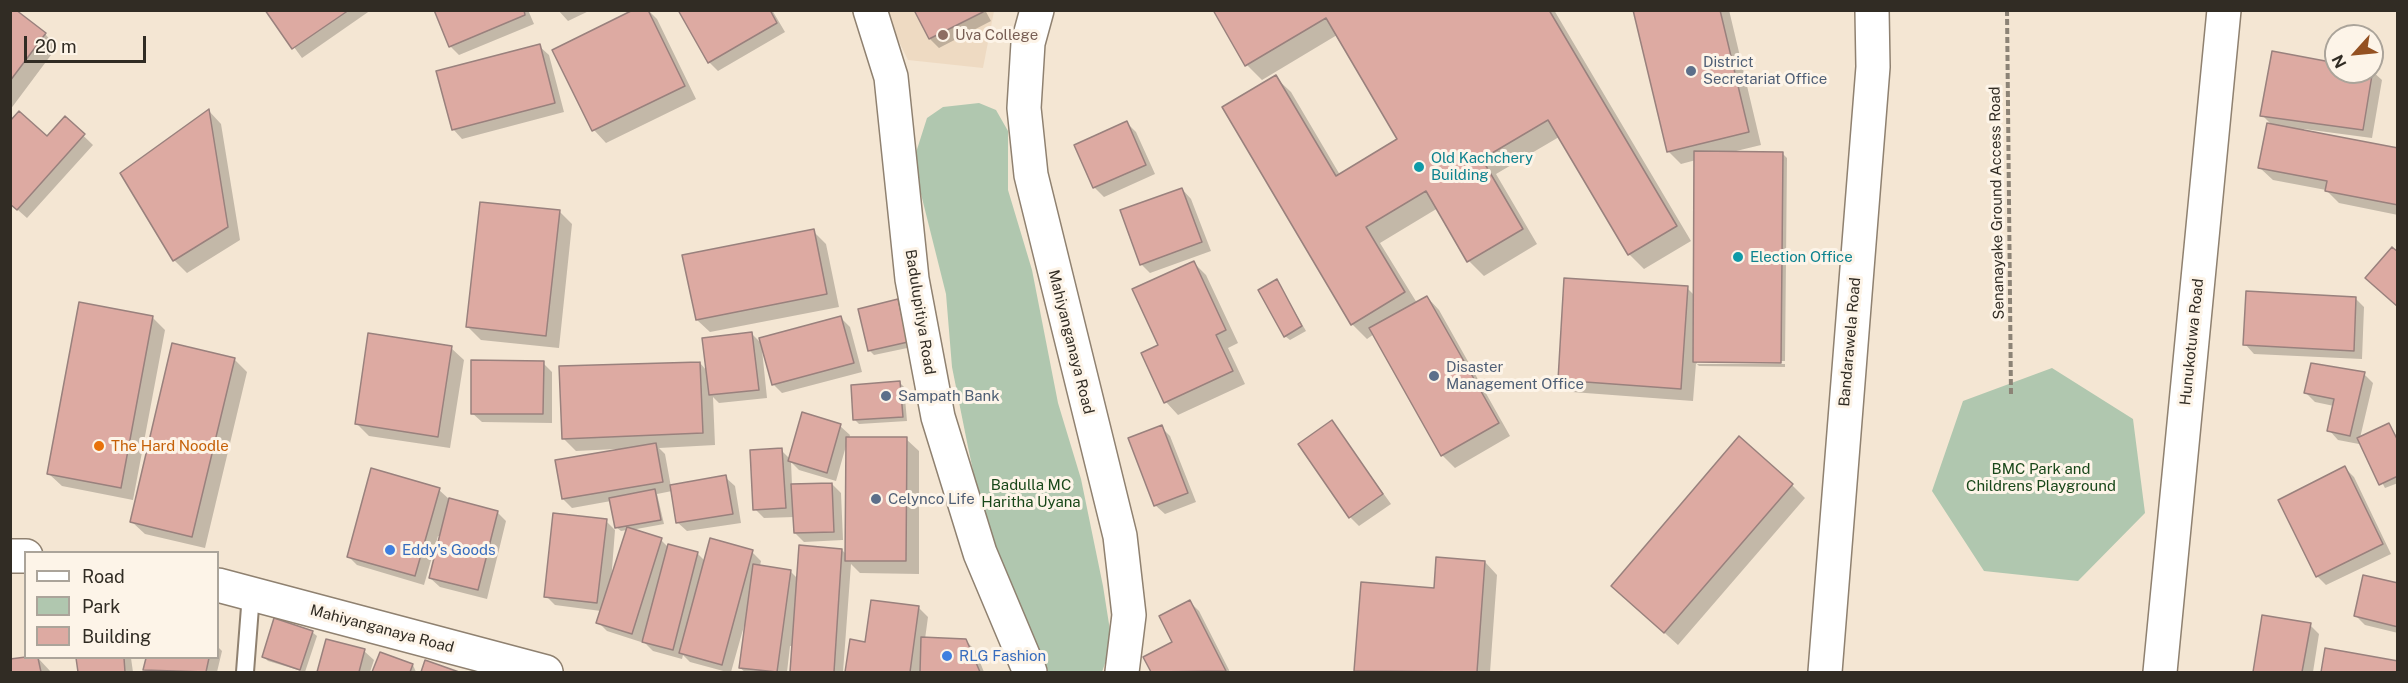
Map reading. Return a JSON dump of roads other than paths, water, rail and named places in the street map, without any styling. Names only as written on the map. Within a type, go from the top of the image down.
[{"type":"main road","name":"Badulupitiya Road","points":[[870,10],[891,77],[912,279],[938,417],[980,553],[1030,672]]},
{"type":"main road","name":"Mahiyanganaya Road","points":[[1037,10],[1028,43],[1024,108],[1030,176],[1120,536],[1129,615],[1122,672]]},
{"type":"main road","name":"Bandarawela Road","points":[[1825,672],[1873,67],[1872,10]]},
{"type":"main road","name":"Hunukotuwa Road","points":[[2160,672],[2224,10]]},
{"type":"main road","name":"Mahiyanganaya Road","points":[[219,585],[546,672]]},
{"type":"lane","points":[[245,672],[251,594]]},
{"type":"place","name":"Uva College","points":[[943,35]]},
{"type":"place","name":"District Secretariat Office","points":[[1691,71]]},
{"type":"place","name":"Old Kachchery Building","points":[[1419,167]]},
{"type":"place","name":"Election Office","points":[[1738,257]]},
{"type":"place","name":"Disaster Management Office","points":[[1434,376]]},
{"type":"place","name":"Sampath Bank","points":[[886,396]]},
{"type":"place","name":"The Hard Noodle","points":[[99,446]]},
{"type":"place","name":"Celynco Life","points":[[876,499]]},
{"type":"place","name":"Eddy's Goods","points":[[390,550]]},
{"type":"place","name":"RLG Fashion","points":[[947,656]]},
{"type":"park label","name":"BMC Park and Childrens Playground","points":[[2041,478]]},
{"type":"park label","name":"Badulla MC Haritha Uyana","points":[[1031,494]]}]
